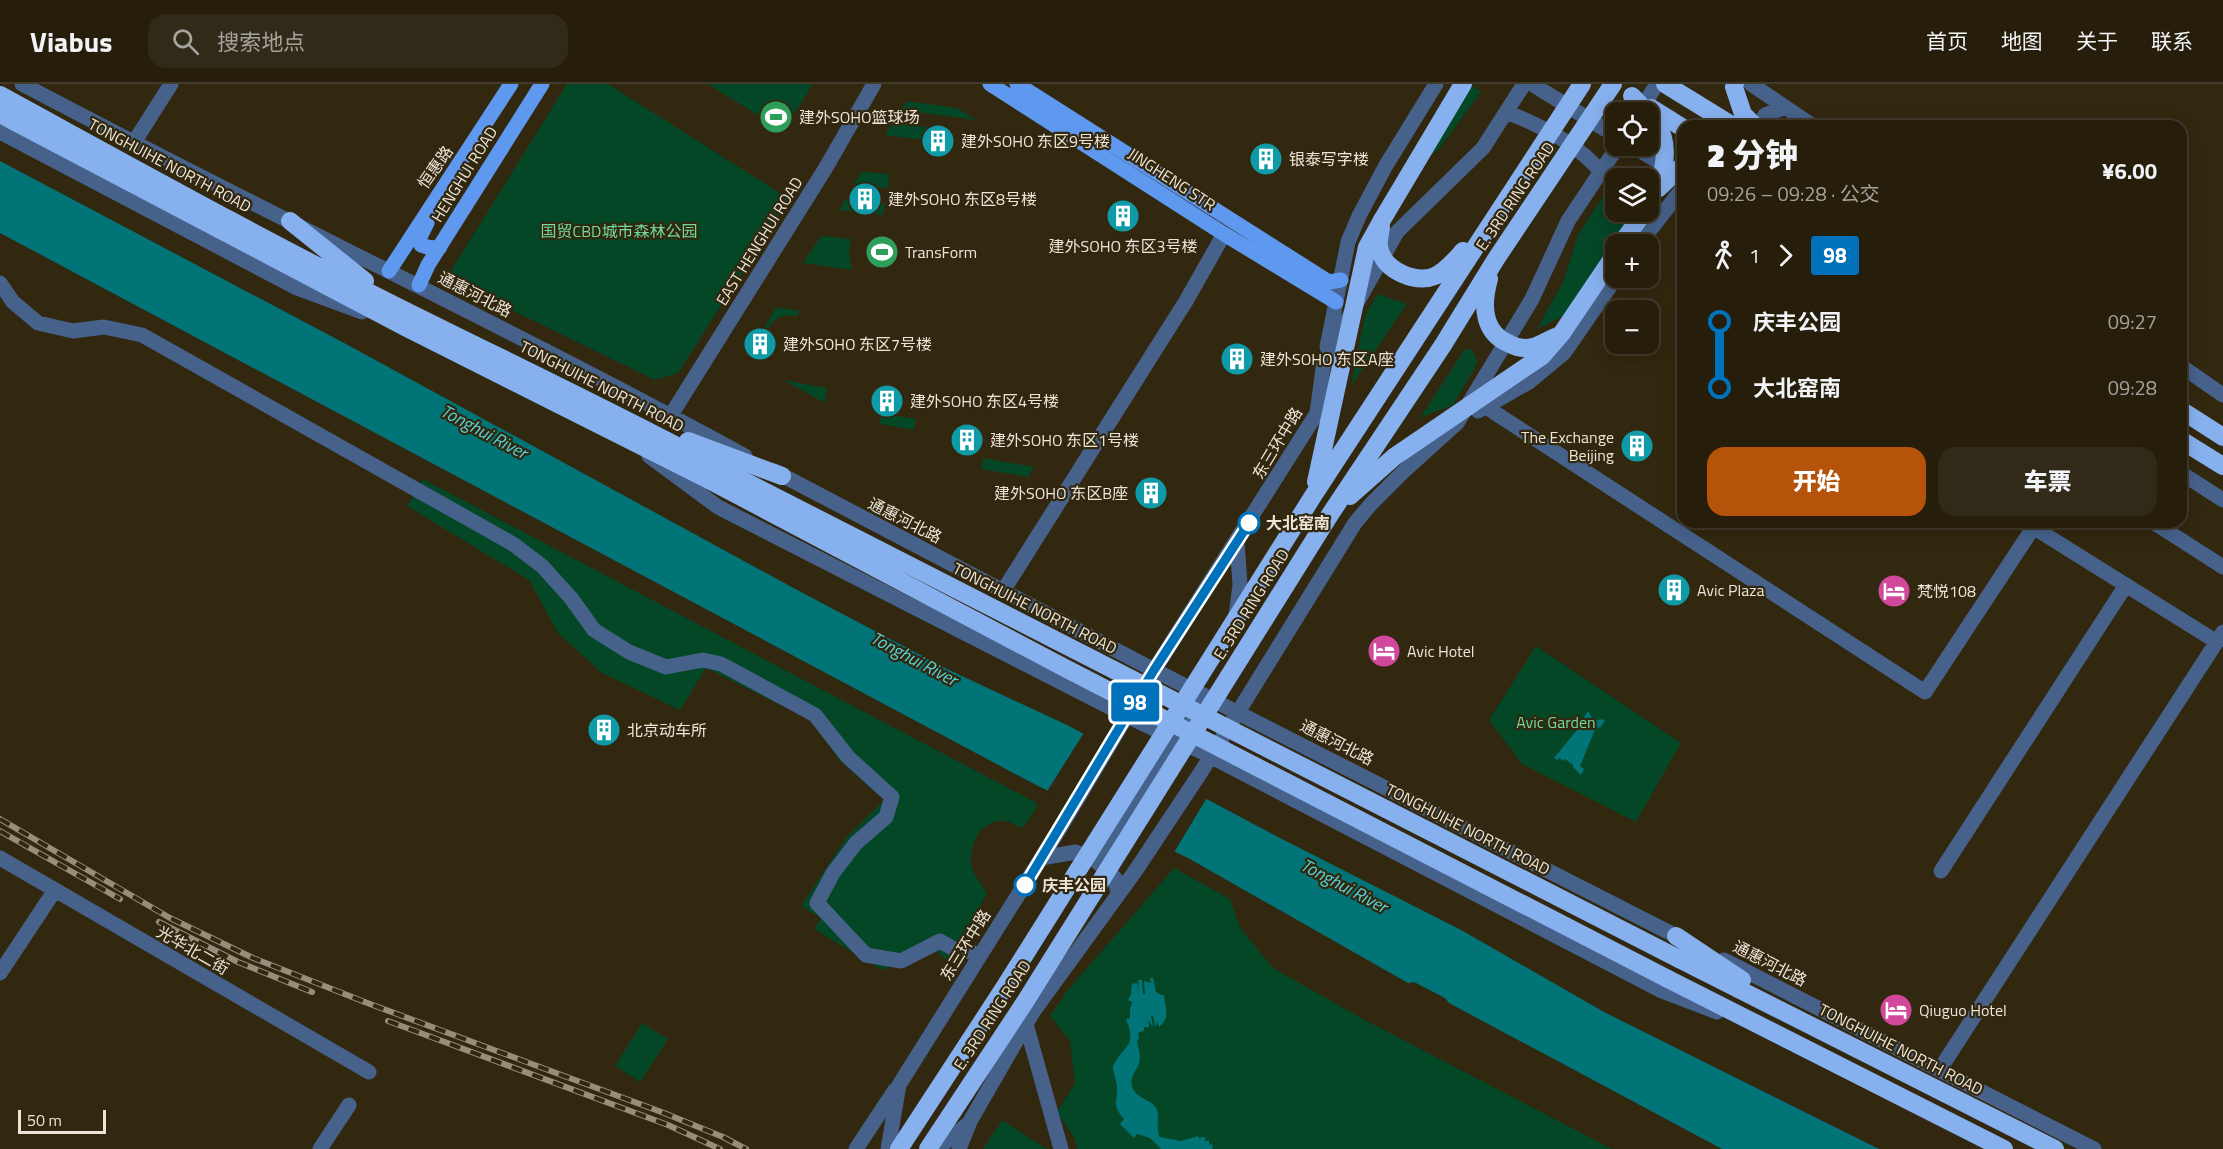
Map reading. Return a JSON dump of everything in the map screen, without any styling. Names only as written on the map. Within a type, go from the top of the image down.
[{"type":"highway","points":[[1313,496],[1367,247],[1463,84]]},
{"type":"highway","name":"E. 3RD RING ROAD","points":[[899,1149],[1004,988],[1313,496],[1582,84]]},
{"type":"highway","points":[[1613,84],[1634,102]]},
{"type":"highway","name":"E. 3RD RING ROAD","points":[[928,1149],[1025,1002],[1331,513],[1613,84]]},
{"type":"highway","points":[[1665,84],[1723,120]]},
{"type":"highway","points":[[1735,84],[1743,114],[1750,120]]},
{"type":"highway","name":"TONGHUIHE NORTH ROAD","points":[[0,95],[405,327],[622,437],[712,473],[2055,1149]]},
{"type":"highway","name":"TONGHUIHE NORTH ROAD","points":[[0,114],[622,417],[712,473],[1074,672],[1766,1030],[2004,1149]]},
{"type":"highway","points":[[1659,116],[1677,125]]},
{"type":"highway","points":[[1659,126],[1664,135],[1666,152],[1659,188]]},
{"type":"highway","points":[[1659,188],[1677,171]]},
{"type":"highway","points":[[1382,220],[1380,252],[1387,263],[1405,275],[1419,279],[1433,277],[1442,272],[1490,224]]},
{"type":"highway","points":[[291,221],[397,306]]},
{"type":"highway","points":[[1496,259],[1485,297],[1488,324],[1494,334],[1502,341],[1524,348],[1535,347],[1562,333]]},
{"type":"highway","points":[[1331,513],[1394,457],[1542,356],[1562,333],[1605,269]]},
{"type":"highway","points":[[2187,413],[2223,437]]},
{"type":"highway","points":[[622,417],[782,476]]},
{"type":"highway","points":[[2187,444],[2223,466]]},
{"type":"highway","points":[[1676,936],[1803,1021]]},
{"type":"main road","name":"恒惠路","points":[[389,271],[511,84]]},
{"type":"main road","name":"HENGHUI ROAD","points":[[419,285],[440,247],[542,84]]},
{"type":"main road","name":"JINGHENG STR","points":[[990,84],[1224,234],[1336,302]]},
{"type":"main road","name":"JINGHENG STR","points":[[1017,84],[1329,282],[1341,280]]},
{"type":"main road","points":[[440,247],[432,248],[421,245],[419,239],[451,178]]},
{"type":"street","name":"通惠河北路","points":[[22,84],[133,144],[419,285],[671,415],[782,476],[1154,670],[2094,1149]]},
{"type":"street","points":[[133,144],[171,84]]},
{"type":"street","name":"EAST HENGHUI ROAD","points":[[671,415],[825,169],[874,84]]},
{"type":"street","points":[[1324,361],[1348,242],[1385,167],[1436,84]]},
{"type":"street","name":"东三环中路","points":[[856,1149],[899,1085],[1062,825],[1154,670],[1317,413],[1324,361],[1397,232],[1483,148],[1524,84]]},
{"type":"street","points":[[1532,84],[1605,128]]},
{"type":"street","points":[[1638,102],[1657,84]]},
{"type":"street","points":[[1751,84],[1804,120]]},
{"type":"street","points":[[1761,120],[1765,115],[1785,107]]},
{"type":"street","points":[[1506,112],[1535,123],[1589,158],[1601,172]]},
{"type":"street","points":[[0,132],[297,288],[405,327]]},
{"type":"street","points":[[1457,423],[1532,299],[1568,221],[1611,156]]},
{"type":"street","points":[[1649,156],[1677,172]]},
{"type":"street","points":[[1647,234],[1677,196]]},
{"type":"street","points":[[1003,591],[1186,301],[1224,234]]},
{"type":"street","points":[[0,283],[13,302],[38,323],[73,331],[104,327],[142,335],[513,544],[542,566],[571,598],[594,630],[629,652],[666,667],[703,660],[721,664],[815,715],[848,757],[892,797],[886,817],[855,843],[833,873],[817,903],[866,955],[901,961],[940,941],[954,949],[974,953]]},
{"type":"street","points":[[959,1149],[969,1123],[1026,1024],[1136,870],[1356,523],[1371,504],[1403,472],[1457,423],[1529,382],[1564,353],[1609,288]]},
{"type":"street","points":[[2187,370],[2223,395]]},
{"type":"street","points":[[1485,407],[1924,692],[2033,528]]},
{"type":"street","points":[[622,437],[718,507],[1210,756],[1662,991],[1766,1030]]},
{"type":"street","points":[[2187,477],[2223,500]]},
{"type":"street","points":[[1940,1069],[2220,637],[2126,585],[2040,528]]},
{"type":"street","points":[[2162,528],[2223,567]]},
{"type":"street","points":[[1099,856],[1174,738],[1219,661],[1233,630],[1240,585],[1237,542]]},
{"type":"street","points":[[1941,871],[2126,585]]},
{"type":"street","points":[[1041,858],[1076,852],[1099,856],[1115,878],[1118,894]]},
{"type":"street","name":"光华北二街","points":[[0,858],[369,1072]]},
{"type":"street","points":[[0,973],[55,890]]},
{"type":"street","points":[[1026,1024],[1061,1149]]},
{"type":"street","name":"东三环中路","points":[[888,1149],[899,1085]]},
{"type":"street","points":[[320,1149],[349,1105]]},
{"type":"street","points":[[937,1149],[969,1123]]},
{"type":"green space","name":"国贸CBD城市森林公园","points":[[567,84],[608,84],[789,199],[678,373],[655,380],[452,281],[452,269]]},
{"type":"green space","name":"建外SOHO篮球场","points":[[708,84],[813,84],[783,131]]},
{"type":"green space","points":[[1472,86],[1481,92],[1439,149],[1424,161]]},
{"type":"green space","points":[[907,101],[957,108],[976,120],[901,110]]},
{"type":"green space","points":[[892,123],[932,128],[931,141],[885,135]]},
{"type":"green space","points":[[862,172],[889,174],[888,188],[853,185]]},
{"type":"green space","points":[[1605,193],[1605,222],[1626,222],[1618,234],[1605,234],[1605,254],[1563,316],[1537,329],[1563,282],[1578,235]]},
{"type":"green space","points":[[845,200],[885,204],[883,215],[839,210]]},
{"type":"green space","points":[[821,236],[851,239],[849,253],[852,270],[803,263]]},
{"type":"green space","points":[[1377,294],[1407,304],[1351,386],[1365,316]]},
{"type":"green space","points":[[776,307],[800,311],[797,316],[789,315],[778,318],[770,325],[763,344],[756,342]]},
{"type":"green space","points":[[1465,349],[1472,350],[1478,362],[1453,405],[1420,418]]},
{"type":"green space","points":[[783,380],[827,388],[825,403]]},
{"type":"green space","points":[[881,413],[916,419],[914,430],[880,424]]},
{"type":"green space","points":[[983,458],[1034,467],[1028,477],[981,469]]},
{"type":"green space","points":[[423,479],[1037,803],[1036,809],[1023,828],[1009,822],[993,822],[981,830],[977,836],[972,850],[971,864],[973,872],[987,894],[947,961],[935,950],[882,970],[814,929],[821,918],[801,906],[846,838],[884,800],[840,761],[811,720],[706,668],[680,710],[602,673],[558,633],[529,580],[407,506]]},
{"type":"green space","name":"Avic Garden","points":[[1536,646],[1681,743],[1636,822],[1522,764],[1489,720]]},
{"type":"green space","name":"庆丰公园","points":[[1174,868],[1230,899],[1240,928],[1273,968],[1361,1018],[1612,1149],[1077,1149],[1074,1137],[1057,1112],[1075,1083],[1070,1041],[1050,1016],[1067,991]]},
{"type":"green space","points":[[642,1023],[668,1039],[640,1082],[615,1066]]},
{"type":"green space","points":[[1002,1120],[1047,1149],[983,1149]]},
{"type":"water","name":"Tonghui River","points":[[0,161],[346,344],[947,669],[1067,725],[1280,838],[1463,931],[1604,1012],[1879,1149],[1722,1149],[1449,1003],[1445,998],[1414,982],[1408,983],[1188,858],[1036,785],[0,233]]},
{"type":"water","points":[[1588,711],[1594,721],[1602,719],[1605,721],[1600,728],[1596,727],[1580,766],[1584,769],[1581,775],[1565,759],[1564,761],[1554,758],[1586,719],[1584,717]]},
{"type":"water","points":[[1150,978],[1153,978],[1156,992],[1164,995],[1166,1016],[1159,1027],[1157,1022],[1155,1027],[1153,1016],[1151,1016],[1153,1027],[1148,1020],[1149,1027],[1144,1027],[1144,1031],[1138,1033],[1140,1058],[1132,1080],[1133,1089],[1139,1096],[1155,1106],[1158,1113],[1160,1137],[1181,1141],[1198,1136],[1200,1139],[1201,1137],[1206,1138],[1204,1141],[1209,1141],[1209,1145],[1212,1144],[1211,1149],[1161,1149],[1150,1138],[1137,1134],[1134,1138],[1120,1124],[1124,1119],[1116,1106],[1117,1086],[1113,1067],[1130,1042],[1126,1019],[1130,1018],[1132,1002],[1128,1000],[1132,984],[1137,983],[1139,991],[1138,980],[1142,980],[1143,994],[1145,994],[1144,981],[1151,983]]},
{"type":"pier","points":[[1085,731],[1208,796],[1173,854],[1046,793]]},
{"type":"railway","points":[[0,819],[170,918],[253,958],[664,1113],[746,1149]]},
{"type":"railway","points":[[0,831],[120,899]]},
{"type":"railway","points":[[159,922],[238,962],[312,992]]},
{"type":"railway","points":[[388,1021],[668,1125],[720,1149]]},
{"type":"bus line","name":"98","points":[[1025,885],[1154,670],[1249,523]]},
{"type":"place","name":"建外SOHO篮球场","points":[[776,117]]},
{"type":"place","name":"建外SOHO 东区9号楼","points":[[938,141]]},
{"type":"place","name":"银泰写字楼","points":[[1266,159]]},
{"type":"place","name":"建外SOHO 东区8号楼","points":[[865,199]]},
{"type":"place","name":"建外SOHO 东区3号楼","points":[[1123,216]]},
{"type":"place","name":"TransForm","points":[[882,252]]},
{"type":"place","name":"建外SOHO 东区7号楼","points":[[760,344]]},
{"type":"place","name":"建外SOHO 东区A座","points":[[1237,359]]},
{"type":"place","name":"建外SOHO 东区4号楼","points":[[887,401]]},
{"type":"place","name":"建外SOHO 东区1号楼","points":[[967,440]]},
{"type":"place","name":"The Exchange Beijing","points":[[1637,446]]},
{"type":"place","name":"建外SOHO 东区B座","points":[[1151,493]]},
{"type":"place","name":"大北窑南","points":[[1249,523]]},
{"type":"place","name":"Avic Plaza","points":[[1674,590]]},
{"type":"place","name":"梵悦108","points":[[1894,591]]},
{"type":"place","name":"Avic Hotel","points":[[1384,651]]},
{"type":"place","name":"北京动车所","points":[[604,730]]},
{"type":"place","name":"庆丰公园","points":[[1025,885]]},
{"type":"place","name":"Qiuguo Hotel","points":[[1896,1010]]}]
